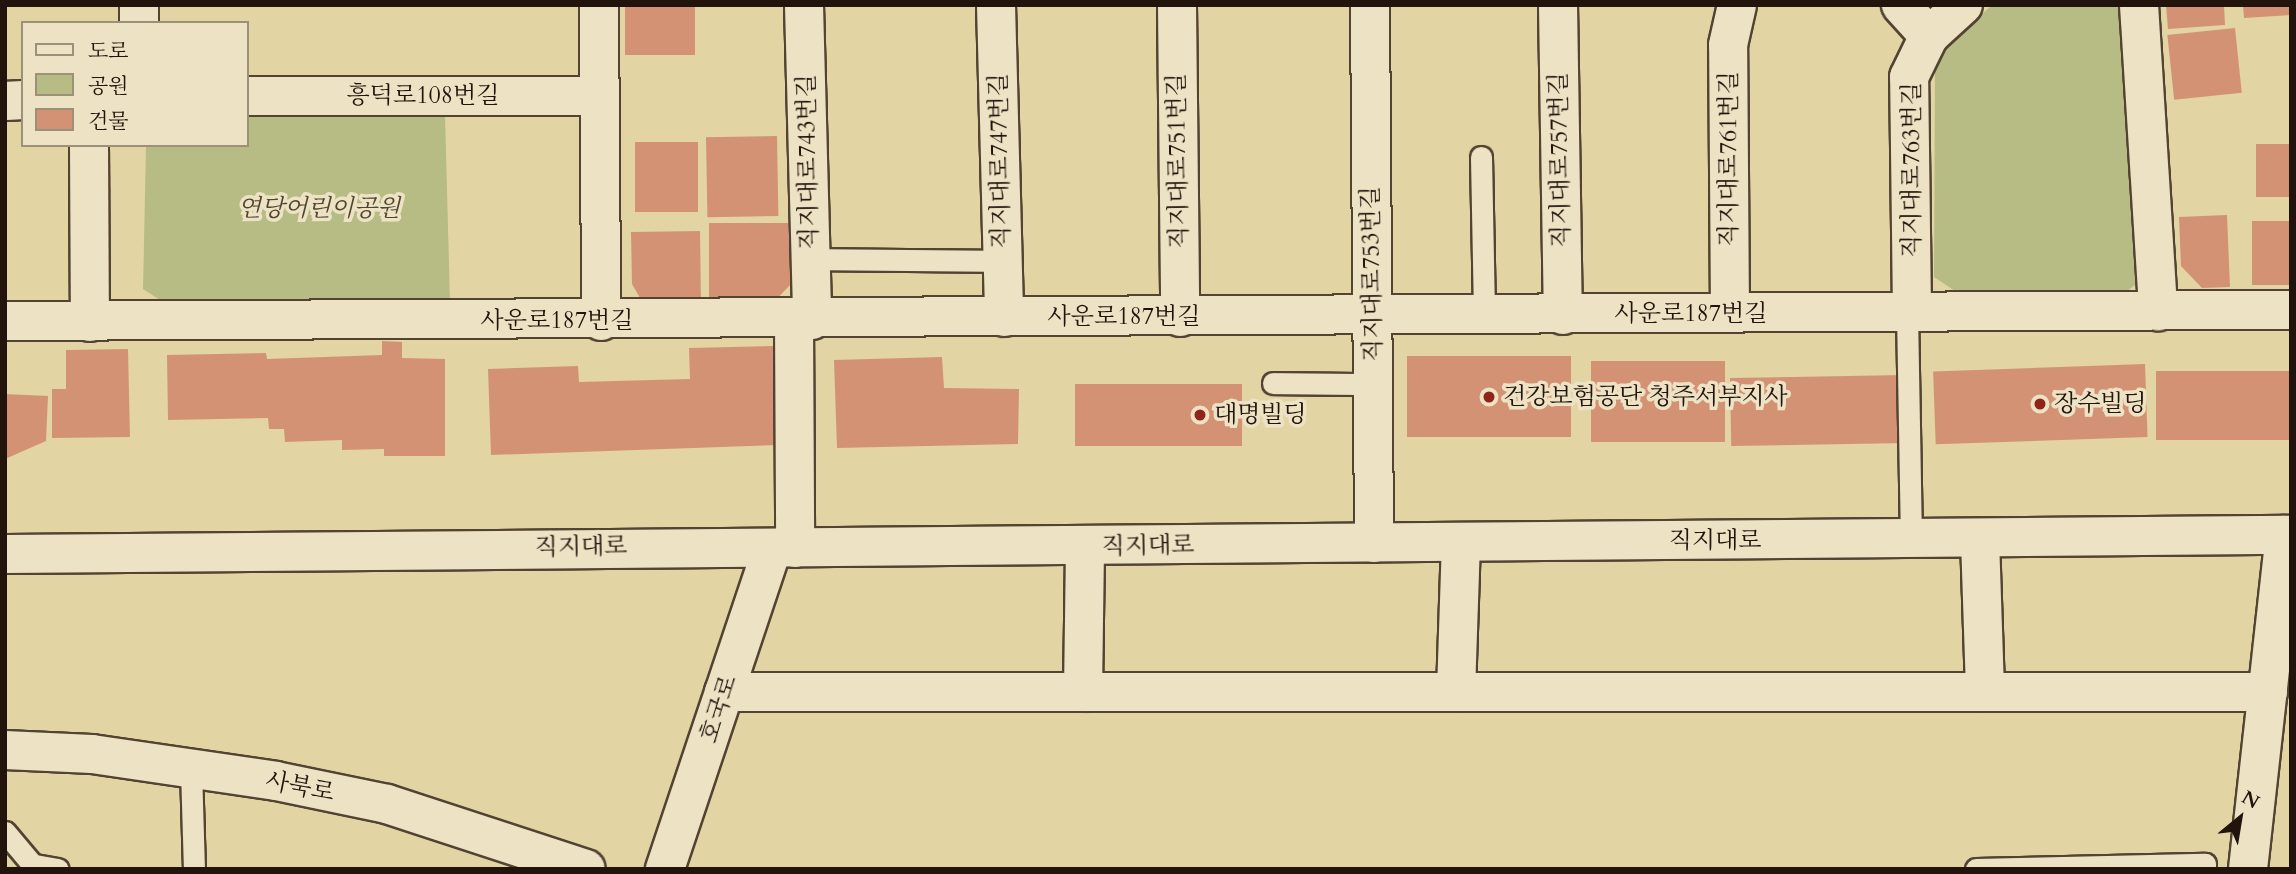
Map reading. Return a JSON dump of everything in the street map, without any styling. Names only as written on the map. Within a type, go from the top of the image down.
[{"type":"street","points":[[599,5],[601,321]]},
{"type":"street","name":"직지대로743번길","points":[[784,549],[803,320],[811,259],[804,5]]},
{"type":"street","name":"직지대로747번길","points":[[996,5],[1004,317]]},
{"type":"street","name":"직지대로751번길","points":[[1177,5],[1180,317]]},
{"type":"street","name":"직지대로753번길","points":[[1370,5],[1374,543]]},
{"type":"street","name":"직지대로757번길","points":[[1558,5],[1563,315]]},
{"type":"street","name":"직지대로761번길","points":[[1730,313],[1728,45],[1737,5]]},
{"type":"street","points":[[1901,5],[1929,36]]},
{"type":"street","name":"직지대로763번길","points":[[1910,312],[1909,77],[1929,36],[1963,5]]},
{"type":"street","points":[[2139,5],[2158,311]]},
{"type":"street","name":"흥덕로108번길","points":[[248,96],[600,96]]},
{"type":"street","points":[[89,147],[90,322]]},
{"type":"street","name":"사운로187번길","points":[[5,321],[601,321],[2291,310]]},
{"type":"street","points":[[2248,869],[2289,536]]},
{"type":"street","name":"직지대로","points":[[5,554],[653,546],[784,549],[2289,536]]},
{"type":"street","points":[[1980,539],[1985,692]]},
{"type":"street","points":[[1456,692],[1461,542]]},
{"type":"street","points":[[1083,692],[1084,546]]},
{"type":"street","name":"호국로","points":[[665,869],[724,692],[784,549]]},
{"type":"street","points":[[724,692],[2268,692]]},
{"type":"street","name":"사북로","points":[[5,750],[92,754],[387,804],[586,869]]},
{"type":"lane","points":[[1481,157],[1483,315]]},
{"type":"lane","points":[[811,259],[1003,261]]},
{"type":"lane","name":"직지대로763번길","points":[[1910,312],[1912,540]]},
{"type":"lane","points":[[1273,383],[1373,384]]},
{"type":"lane","points":[[191,769],[194,869]]},
{"type":"lane","points":[[5,832],[36,867],[58,869]]},
{"type":"lane","points":[[1976,869],[2205,864],[2204,869]]},
{"type":"green space","points":[[1992,5],[2133,5],[2149,273],[2124,294],[1964,297],[1934,277],[1935,71],[1944,49]]},
{"type":"green space","name":"연당어린이공원","points":[[248,113],[445,114],[450,302],[171,307],[143,289],[146,147],[248,147]]},
{"type":"building","points":[[625,5],[695,5],[695,55],[625,55]]},
{"type":"building","points":[[2166,5],[2224,5],[2225,25],[2168,29]]},
{"type":"building","points":[[2243,5],[2291,5],[2291,15],[2244,18]]},
{"type":"building","points":[[2235,28],[2242,93],[2174,100],[2167,35]]},
{"type":"building","points":[[777,136],[778,216],[707,217],[706,137]]},
{"type":"building","points":[[635,142],[698,142],[698,212],[635,212]]},
{"type":"building","points":[[2256,144],[2291,144],[2291,197],[2256,197]]},
{"type":"building","points":[[2227,215],[2230,287],[2202,288],[2181,266],[2179,217]]},
{"type":"building","points":[[2252,221],[2291,221],[2291,285],[2252,285]]},
{"type":"building","points":[[709,223],[790,223],[790,285],[770,306],[709,306]]},
{"type":"building","points":[[700,231],[701,305],[644,305],[632,284],[631,232]]},
{"type":"building","points":[[382,341],[402,342],[402,358],[445,359],[445,456],[384,456],[384,449],[342,450],[342,440],[285,442],[284,429],[269,429],[268,418],[168,420],[167,355],[266,353],[267,359],[382,355]]},
{"type":"building","points":[[774,346],[777,445],[491,455],[488,369],[578,366],[579,382],[690,379],[689,348]]},
{"type":"building","points":[[128,349],[130,437],[52,438],[52,389],[66,389],[66,350]]},
{"type":"building","name":"건강보험공단 청주서부지사","points":[[1407,356],[1571,356],[1571,437],[1407,437]]},
{"type":"building","points":[[942,357],[944,388],[1019,389],[1018,444],[837,448],[834,360]]},
{"type":"building","points":[[1591,361],[1725,361],[1725,442],[1591,442]]},
{"type":"building","name":"장수빌딩","points":[[2145,364],[2148,437],[1936,444],[1933,371]]},
{"type":"building","points":[[2156,371],[2291,371],[2291,440],[2156,440]]},
{"type":"building","points":[[1905,375],[1906,443],[1731,446],[1730,378]]},
{"type":"building","points":[[1075,384],[1242,384],[1242,446],[1075,446]]},
{"type":"building","points":[[5,394],[48,396],[46,441],[5,459]]},
{"type":"place","name":"건강보험공단 청주서부지사","points":[[1489,397]]},
{"type":"place","name":"장수빌딩","points":[[2040,404]]},
{"type":"place","name":"대명빌딩","points":[[1200,415]]}]
